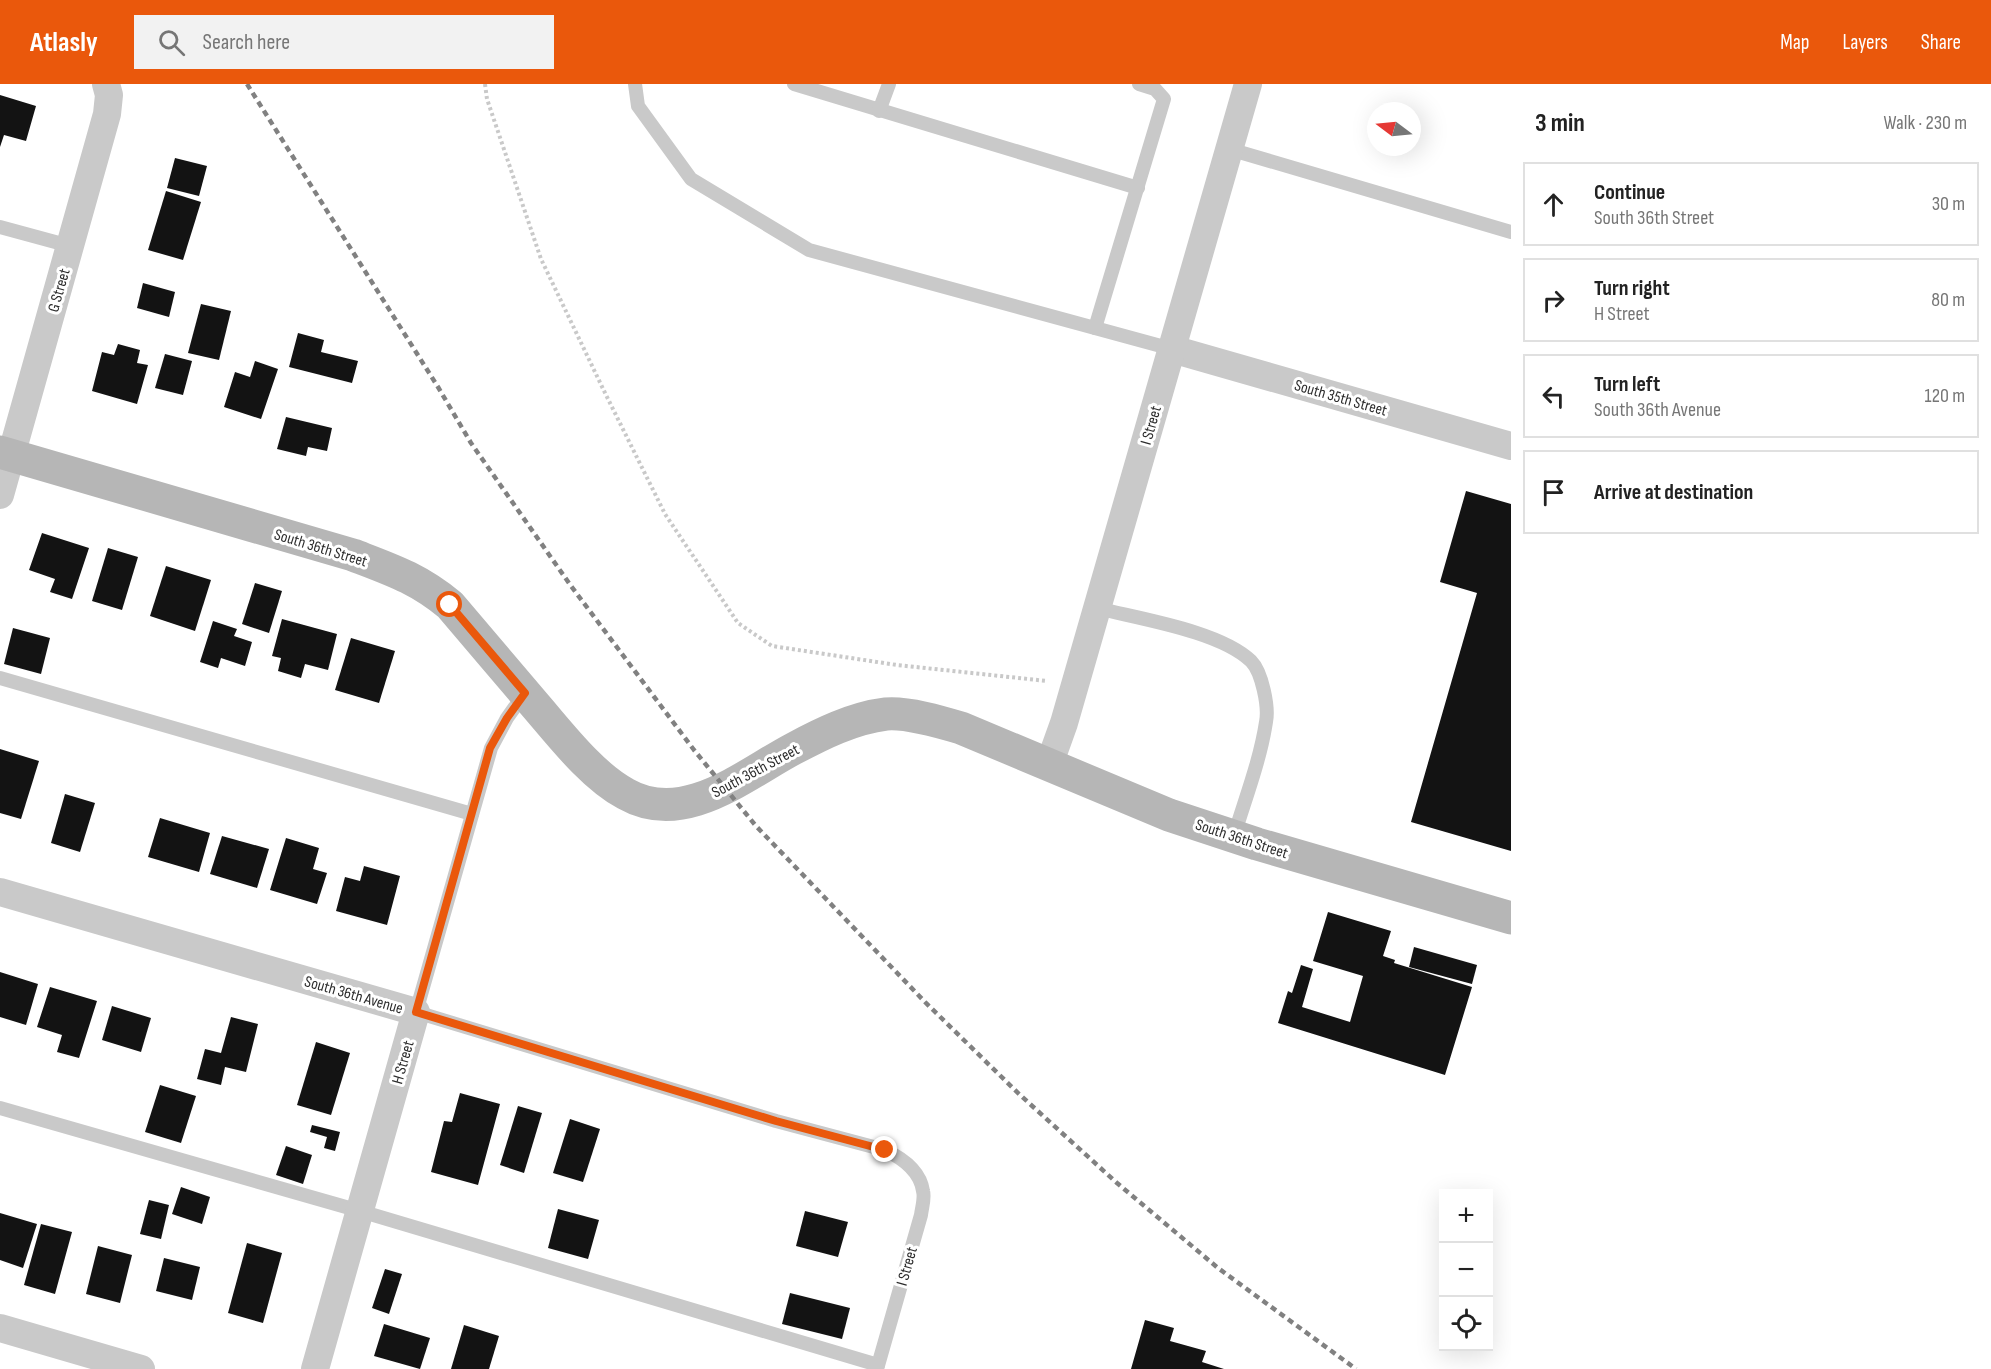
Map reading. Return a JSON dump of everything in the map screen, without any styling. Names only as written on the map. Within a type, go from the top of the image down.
[{"type":"street","name":"G Street","points":[[0,495],[6,454],[70,246],[107,114],[109,95],[106,84]]},
{"type":"street","name":"I Street","points":[[1049,765],[1075,684],[1248,84]]},
{"type":"street","name":"South 35th Street","points":[[1172,349],[1511,446]]},
{"type":"street","name":"South 36th Street","points":[[6,454],[353,555],[409,577],[450,605],[566,742],[611,785],[627,795],[649,803],[662,805],[684,803],[718,792],[793,749],[847,723],[887,714],[933,720],[962,728],[1169,815],[1511,918]]},
{"type":"street","name":"South 36th Avenue","points":[[0,892],[416,1012]]},
{"type":"street","name":"H Street","points":[[315,1369],[416,1012]]},
{"type":"street","points":[[0,1328],[141,1369]]},
{"type":"lane","points":[[635,84],[638,106],[691,179],[808,250],[1172,349]]},
{"type":"lane","points":[[795,84],[1138,188]]},
{"type":"lane","points":[[879,111],[888,84]]},
{"type":"lane","points":[[1095,328],[1164,99],[1155,89],[1139,84]]},
{"type":"lane","points":[[1229,149],[1511,232]]},
{"type":"lane","points":[[0,227],[70,246]]},
{"type":"lane","points":[[1097,608],[1227,644],[1253,662],[1266,700],[1267,720],[1234,836]]},
{"type":"lane","points":[[0,678],[472,814]]},
{"type":"lane","name":"H Street","points":[[416,1012],[490,748],[525,693]]},
{"type":"lane","name":"South 36th Avenue","points":[[416,1012],[776,1121],[885,1150],[898,1156],[910,1166]]},
{"type":"lane","points":[[0,1108],[360,1211],[878,1367]]},
{"type":"lane","name":"I Street","points":[[878,1367],[921,1215],[924,1193],[920,1180],[910,1166]]},
{"type":"path","points":[[484,84],[541,259],[665,514],[738,623],[772,646],[897,665],[1075,684]]},
{"type":"building","points":[[0,95],[36,106],[26,141],[4,135],[0,147]]},
{"type":"building","points":[[175,158],[207,166],[199,196],[167,188]]},
{"type":"building","points":[[166,191],[201,202],[183,260],[148,250]]},
{"type":"building","points":[[143,283],[175,292],[169,317],[137,308]]},
{"type":"building","points":[[201,304],[231,311],[219,360],[188,353]]},
{"type":"building","points":[[298,333],[324,340],[321,352],[358,361],[352,383],[289,367]]},
{"type":"building","points":[[118,344],[140,350],[137,363],[148,365],[137,404],[92,391],[102,352],[114,355]]},
{"type":"building","points":[[165,354],[192,361],[183,395],[155,388]]},
{"type":"building","points":[[255,361],[278,369],[261,419],[224,407],[235,372],[250,377]]},
{"type":"building","points":[[286,417],[332,428],[327,451],[308,447],[306,456],[277,449]]},
{"type":"building","points":[[1466,491],[1511,504],[1511,851],[1411,822],[1477,593],[1440,582]]},
{"type":"building","points":[[42,533],[89,548],[72,599],[50,592],[55,579],[29,570]]},
{"type":"building","points":[[108,548],[138,557],[122,610],[92,601]]},
{"type":"building","points":[[166,566],[211,580],[195,631],[150,616]]},
{"type":"building","points":[[255,583],[282,591],[269,633],[242,624]]},
{"type":"building","points":[[282,619],[337,634],[328,670],[305,664],[301,678],[278,671],[281,658],[272,656]]},
{"type":"building","points":[[213,621],[237,629],[234,636],[252,642],[245,666],[221,658],[218,668],[200,662]]},
{"type":"building","points":[[13,628],[50,638],[41,674],[4,664]]},
{"type":"building","points":[[351,638],[395,651],[379,703],[335,690]]},
{"type":"building","points":[[0,749],[39,761],[21,819],[0,813]]},
{"type":"building","points":[[65,794],[95,803],[80,852],[51,843]]},
{"type":"building","points":[[160,818],[210,833],[199,872],[148,857]]},
{"type":"building","points":[[222,836],[269,849],[257,888],[210,874]]},
{"type":"building","points":[[286,838],[319,848],[313,869],[327,873],[317,904],[270,890]]},
{"type":"building","points":[[364,866],[400,876],[387,925],[336,911],[345,877],[360,881]]},
{"type":"building","points":[[1328,912],[1391,931],[1383,956],[1395,960],[1394,963],[1472,987],[1445,1075],[1278,1023],[1288,991],[1292,993],[1301,965],[1313,969],[1302,1007],[1350,1022],[1363,976],[1313,961]]},
{"type":"building","points":[[1414,947],[1477,965],[1472,984],[1409,967]]},
{"type":"building","points":[[0,972],[38,984],[26,1025],[0,1017]]},
{"type":"building","points":[[50,987],[97,1001],[79,1058],[57,1052],[62,1035],[37,1027]]},
{"type":"building","points":[[112,1006],[151,1018],[141,1052],[102,1040]]},
{"type":"building","points":[[231,1017],[258,1024],[246,1072],[225,1067],[221,1085],[197,1079],[205,1049],[221,1053]]},
{"type":"building","points":[[316,1042],[350,1053],[331,1115],[297,1105]]},
{"type":"building","points":[[160,1085],[196,1096],[181,1143],[145,1132]]},
{"type":"building","points":[[460,1093],[500,1104],[478,1185],[431,1172],[444,1121],[452,1122]]},
{"type":"building","points":[[518,1106],[542,1113],[524,1173],[500,1165]]},
{"type":"building","points":[[570,1119],[600,1129],[583,1182],[553,1173]]},
{"type":"building","points":[[312,1125],[340,1132],[335,1151],[324,1148],[327,1137],[310,1132]]},
{"type":"building","points":[[286,1146],[312,1155],[303,1184],[276,1175]]},
{"type":"building","points":[[181,1187],[210,1197],[202,1224],[172,1214]]},
{"type":"building","points":[[149,1200],[169,1205],[161,1239],[140,1234]]},
{"type":"building","points":[[558,1209],[599,1220],[588,1259],[548,1248]]},
{"type":"building","points":[[805,1211],[848,1222],[838,1257],[796,1246]]},
{"type":"building","points":[[0,1213],[37,1224],[23,1268],[0,1260]]},
{"type":"building","points":[[41,1224],[72,1232],[55,1294],[24,1285]]},
{"type":"building","points":[[247,1243],[282,1253],[263,1323],[228,1313]]},
{"type":"building","points":[[98,1246],[132,1255],[120,1303],[86,1294]]},
{"type":"building","points":[[164,1258],[200,1267],[192,1300],[156,1291]]},
{"type":"building","points":[[385,1269],[402,1274],[389,1314],[372,1308]]},
{"type":"building","points":[[790,1293],[850,1308],[842,1339],[782,1324]]},
{"type":"building","points":[[1145,1320],[1174,1328],[1170,1341],[1206,1351],[1202,1362],[1224,1369],[1131,1369]]},
{"type":"building","points":[[384,1324],[430,1338],[420,1369],[374,1356]]},
{"type":"building","points":[[464,1325],[499,1336],[489,1369],[451,1369]]},
{"type":"railway","points":[[247,84],[471,443],[571,586],[694,750],[756,826],[925,1002],[1019,1094],[1117,1183],[1218,1268],[1356,1369]]},
{"type":"route","points":[[450,605],[525,693],[490,748],[416,1012],[776,1121],[885,1150]]}]
